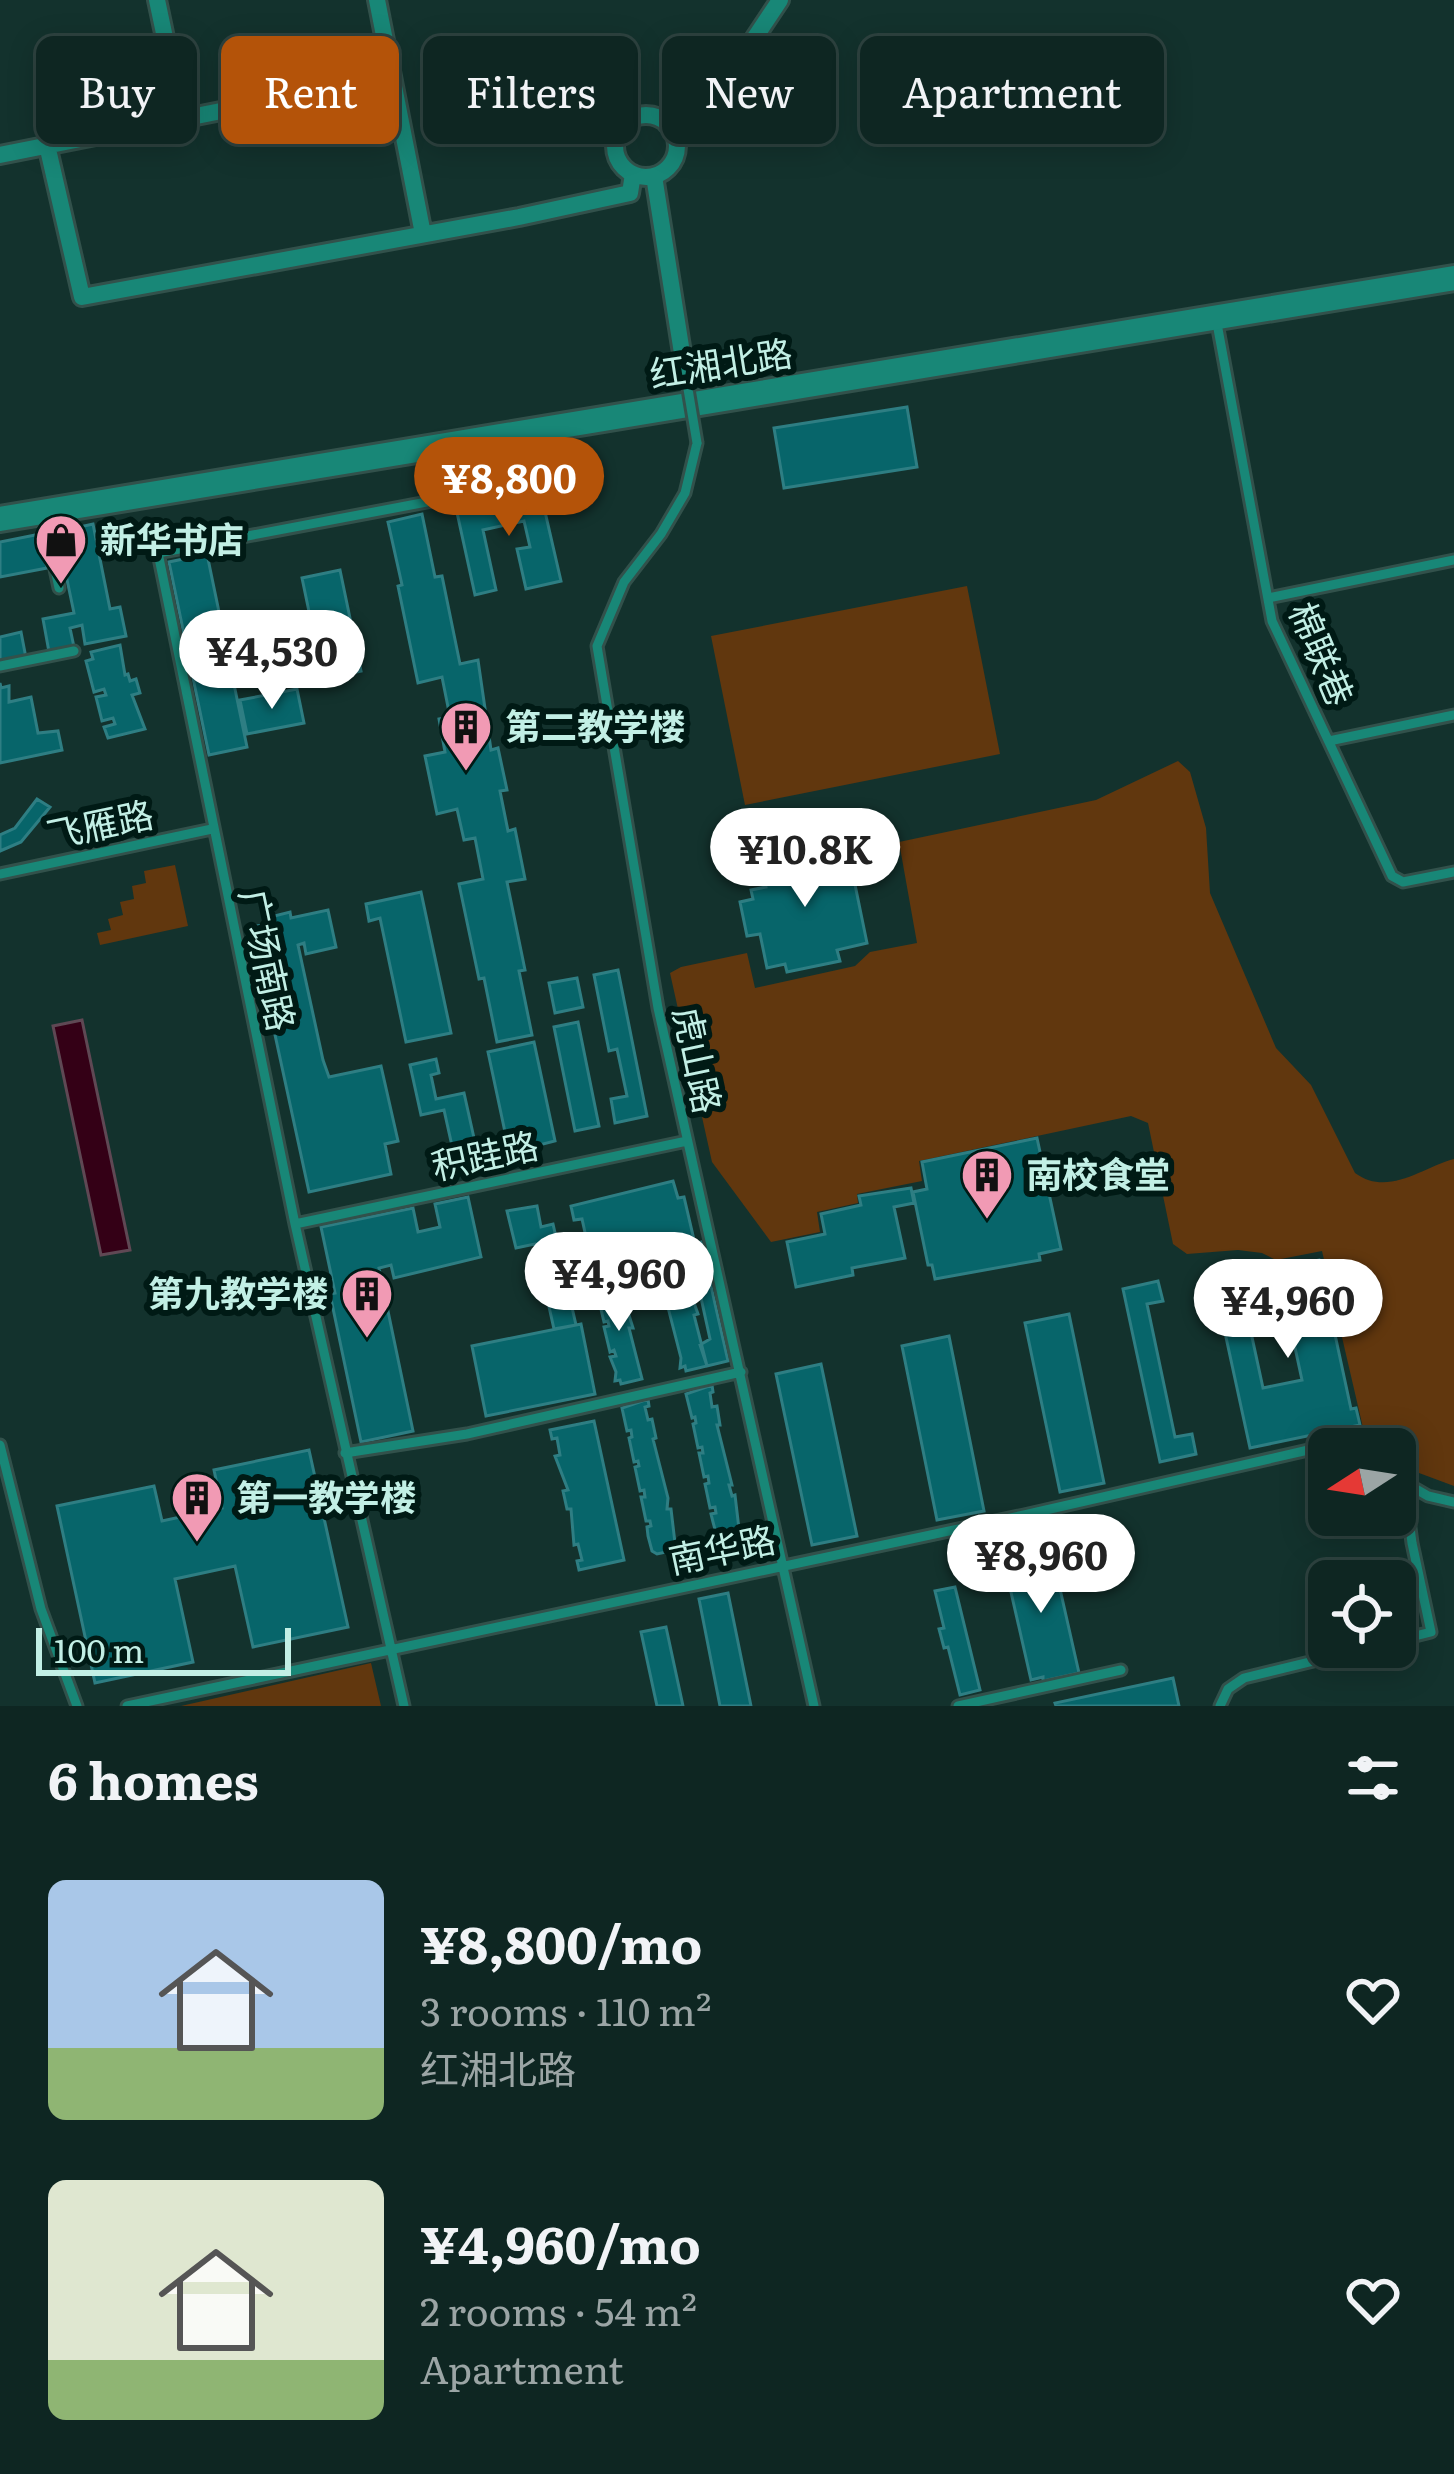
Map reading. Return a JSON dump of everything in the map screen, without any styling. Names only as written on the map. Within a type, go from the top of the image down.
[{"type":"main road","name":"红湘北路","points":[[0,519],[1216,313],[1454,266]]},
{"type":"main road","name":"红湘北路","points":[[0,504],[1454,278]]},
{"type":"street","points":[[157,0],[165,36]]},
{"type":"street","points":[[377,0],[384,36]]},
{"type":"street","points":[[756,36],[780,0]]},
{"type":"street","points":[[399,112],[423,235]]},
{"type":"street","points":[[662,121],[648,115],[622,125],[615,152],[633,174],[654,176],[676,154],[675,144]]},
{"type":"street","points":[[0,154],[51,144]]},
{"type":"street","points":[[46,145],[82,297],[630,193],[633,174]]},
{"type":"street","points":[[654,176],[682,353]]},
{"type":"lane","name":"棉联巷","points":[[1216,313],[1271,621],[1392,875],[1403,882],[1454,872]]},
{"type":"lane","name":"虎山路","points":[[682,353],[697,442],[685,494],[625,582],[597,646],[658,1008],[814,1706]]},
{"type":"lane","name":"广场南路","points":[[404,1706],[295,1224],[158,554],[490,490]]},
{"type":"lane","points":[[43,512],[59,588]]},
{"type":"lane","points":[[1268,598],[1454,560]]},
{"type":"lane","points":[[0,666],[74,651]]},
{"type":"lane","points":[[1329,741],[1454,715]]},
{"type":"lane","name":"飞雁路","points":[[0,874],[212,830]]},
{"type":"lane","name":"积跬路","points":[[295,1224],[687,1141]]},
{"type":"lane","points":[[345,1453],[467,1433],[741,1372]]},
{"type":"lane","points":[[0,1445],[41,1609],[77,1706]]},
{"type":"lane","name":"南华路","points":[[127,1706],[1308,1450]]},
{"type":"lane","points":[[1416,1489],[1454,1502]]},
{"type":"lane","points":[[1416,1562],[1431,1632],[1416,1636]]},
{"type":"lane","points":[[1220,1706],[1228,1690],[1244,1678],[1308,1662]]},
{"type":"lane","points":[[958,1706],[1121,1670]]},
{"type":"shaded area","points":[[967,586],[1000,754],[745,805],[711,636]]},
{"type":"shaded area","points":[[1178,761],[1190,772],[1206,828],[1210,893],[1276,1048],[1311,1085],[1355,1173],[1367,1180],[1392,1181],[1454,1159],[1454,1486],[1416,1471],[1416,1428],[1363,1428],[1322,1251],[1276,1260],[1238,1250],[1187,1254],[1173,1244],[1148,1123],[1131,1116],[919,1161],[922,1181],[857,1194],[858,1203],[817,1212],[820,1232],[771,1242],[712,1162],[670,973],[747,953],[755,988],[855,966],[870,952],[917,943],[899,842],[1096,800]]},
{"type":"shaded area","points":[[175,865],[188,926],[100,945],[97,933],[111,930],[108,919],[123,915],[120,902],[134,899],[132,886],[146,883],[144,871]]},
{"type":"shaded area","points":[[82,1020],[130,1250],[101,1255],[53,1026]]},
{"type":"shaded area","points":[[371,1663],[381,1706],[181,1706]]},
{"type":"building","points":[[907,407],[917,467],[784,488],[774,428]]},
{"type":"building","points":[[540,490],[561,581],[526,589],[517,549],[530,547],[524,521],[483,530],[496,590],[475,595],[456,508]]},
{"type":"building","name":"第二教学楼","points":[[422,514],[435,577],[442,576],[460,664],[478,660],[491,750],[498,748],[507,790],[500,791],[508,831],[515,829],[525,879],[507,882],[532,1035],[497,1042],[459,884],[483,879],[475,838],[464,840],[457,809],[437,814],[425,756],[445,752],[439,719],[450,717],[442,677],[418,683],[388,522]]},
{"type":"building","points":[[93,524],[110,609],[120,607],[126,636],[85,644],[82,625],[70,628],[74,647],[49,652],[43,619],[74,613],[57,532]]},
{"type":"building","name":"新华书店","points":[[40,534],[47,568],[0,577],[0,542]]},
{"type":"building","points":[[207,554],[247,747],[209,755],[169,562]]},
{"type":"building","points":[[340,570],[361,671],[323,679],[302,578]]},
{"type":"building","name":"新华书店","points":[[21,632],[26,658],[0,663],[0,637]]},
{"type":"building","points":[[120,645],[125,675],[130,681],[136,679],[140,693],[132,695],[145,729],[108,738],[104,727],[115,724],[113,718],[102,721],[96,697],[106,695],[104,689],[94,692],[86,661],[93,659],[91,652]]},
{"type":"building","points":[[0,683],[1,688],[9,686],[9,702],[31,697],[38,733],[58,731],[62,750],[0,763]]},
{"type":"building","points":[[297,689],[304,723],[247,734],[240,700]]},
{"type":"building","points":[[37,799],[50,807],[21,842],[0,851],[0,835],[15,828]]},
{"type":"building","points":[[832,843],[838,873],[852,870],[867,943],[837,950],[840,961],[787,972],[785,964],[767,968],[760,934],[747,936],[740,902],[753,899],[751,890],[766,887],[760,858]]},
{"type":"building","points":[[421,892],[451,1033],[406,1042],[380,918],[369,921],[366,904]]},
{"type":"building","points":[[328,910],[336,947],[306,954],[304,943],[298,945],[323,1060],[329,1077],[381,1066],[398,1141],[385,1144],[391,1174],[309,1192],[256,947],[261,946],[257,926],[268,924],[266,918],[290,912],[291,918]]},
{"type":"building","points":[[618,970],[647,1116],[615,1123],[611,1099],[627,1096],[617,1049],[609,1051],[594,975]]},
{"type":"building","points":[[577,978],[583,1007],[555,1013],[549,983]]},
{"type":"building","points":[[578,1022],[599,1126],[575,1131],[554,1027]]},
{"type":"building","points":[[534,1042],[555,1141],[536,1149],[509,1151],[488,1052]]},
{"type":"building","points":[[436,1059],[439,1073],[431,1075],[436,1099],[464,1093],[478,1156],[431,1166],[428,1152],[452,1146],[444,1110],[421,1115],[410,1065]]},
{"type":"building","name":"南校食堂","points":[[1037,1138],[1061,1249],[1039,1254],[1040,1260],[935,1279],[913,1192],[927,1189],[922,1162]]},
{"type":"building","points":[[673,1181],[678,1198],[684,1197],[694,1240],[592,1264],[582,1219],[574,1220],[571,1206]]},
{"type":"building","points":[[911,1188],[914,1203],[894,1207],[905,1258],[852,1268],[853,1275],[796,1287],[787,1242],[825,1234],[821,1214],[861,1205],[859,1196]]},
{"type":"building","name":"第九教学楼","points":[[468,1197],[481,1257],[394,1278],[391,1265],[379,1268],[413,1431],[361,1442],[321,1227],[413,1208],[418,1232],[440,1227],[435,1204]]},
{"type":"building","points":[[537,1206],[541,1227],[553,1224],[576,1325],[554,1329],[535,1244],[516,1248],[507,1211]]},
{"type":"building","points":[[701,1242],[706,1263],[671,1271],[657,1272],[655,1264],[638,1268],[636,1258]]},
{"type":"building","points":[[1319,1260],[1351,1409],[1356,1408],[1360,1425],[1308,1428],[1308,1436],[1250,1448],[1211,1268],[1236,1263],[1263,1388],[1302,1380],[1278,1269]]},
{"type":"building","points":[[708,1273],[728,1361],[707,1366],[700,1345],[710,1339],[696,1275]]},
{"type":"building","points":[[689,1276],[707,1366],[686,1371],[685,1366],[680,1368],[662,1284]]},
{"type":"building","points":[[1158,1281],[1163,1301],[1147,1304],[1175,1437],[1192,1434],[1196,1454],[1160,1462],[1123,1289]]},
{"type":"building","points":[[602,1282],[605,1292],[624,1287],[642,1379],[615,1381],[610,1357],[616,1356],[614,1350],[610,1352],[604,1327],[609,1326],[608,1321],[604,1322],[595,1284]]},
{"type":"building","points":[[1069,1314],[1104,1483],[1060,1492],[1025,1323]]},
{"type":"building","points":[[581,1324],[595,1394],[486,1416],[472,1346]]},
{"type":"building","points":[[949,1336],[984,1511],[937,1520],[902,1346]]},
{"type":"building","points":[[821,1364],[857,1536],[812,1545],[776,1374]]},
{"type":"building","points":[[712,1385],[712,1407],[717,1406],[729,1485],[744,1536],[722,1540],[711,1514],[716,1513],[715,1507],[710,1508],[708,1476],[704,1477],[699,1453],[702,1447],[698,1448],[695,1417],[686,1394]]},
{"type":"building","points":[[648,1399],[645,1407],[648,1420],[652,1419],[667,1509],[671,1509],[680,1549],[657,1554],[648,1536],[651,1526],[641,1497],[645,1497],[644,1490],[640,1491],[638,1461],[634,1462],[631,1430],[627,1431],[622,1408]]},
{"type":"building","points":[[594,1421],[624,1560],[579,1570],[577,1561],[582,1560],[578,1544],[574,1545],[571,1509],[567,1509],[563,1491],[568,1490],[555,1456],[560,1455],[557,1438],[552,1439],[550,1430]]},
{"type":"building","name":"第一教学楼","points":[[309,1450],[348,1627],[253,1647],[235,1566],[175,1579],[193,1662],[95,1683],[57,1506],[154,1486],[162,1521],[222,1508],[214,1470]]},
{"type":"building","points":[[1034,1550],[1037,1562],[1053,1558],[1079,1673],[1043,1681],[1043,1677],[1031,1680],[1003,1557]]},
{"type":"building","points":[[955,1587],[980,1690],[960,1695],[939,1629],[944,1628],[935,1591]]},
{"type":"building","points":[[728,1593],[751,1706],[720,1706],[699,1599]]},
{"type":"building","points":[[666,1627],[683,1706],[657,1706],[641,1632]]},
{"type":"building","points":[[1173,1678],[1179,1706],[1055,1703]]},
{"type":"place","name":"新华书店","points":[[61,586]]},
{"type":"place","name":"第二教学楼","points":[[466,773]]},
{"type":"place","name":"南校食堂","points":[[987,1221]]},
{"type":"place","name":"第九教学楼","points":[[367,1340]]},
{"type":"place","name":"第一教学楼","points":[[197,1544]]}]
